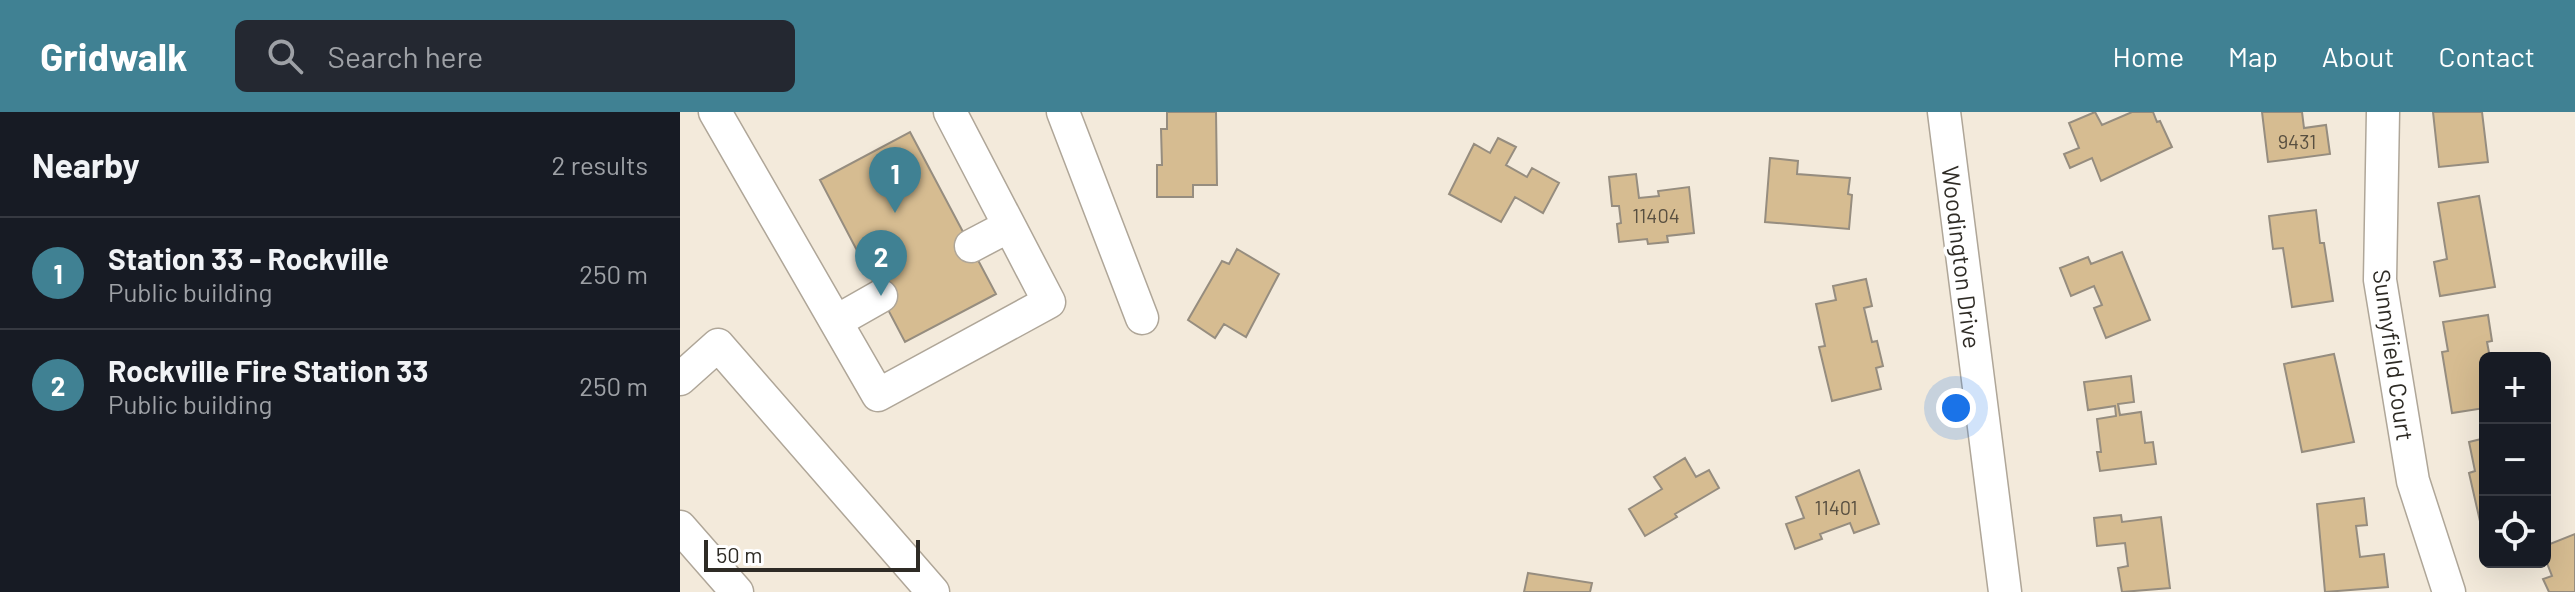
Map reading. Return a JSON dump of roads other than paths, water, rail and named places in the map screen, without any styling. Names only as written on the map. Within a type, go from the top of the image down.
[{"type":"street","points":[[715,112],[878,395],[1049,302],[950,112]]},
{"type":"street","points":[[1063,112],[1142,318]]},
{"type":"street","name":"Woodington Drive","points":[[1944,112],[2005,592]]},
{"type":"street","name":"Sunnyfield Court","points":[[2383,112],[2380,280],[2413,481],[2449,592]]},
{"type":"street","points":[[971,246],[1009,226]]},
{"type":"street","points":[[837,321],[881,296]]},
{"type":"street","points":[[680,379],[718,345],[933,592]]},
{"type":"street","points":[[680,527],[737,592]]},
{"type":"place","name":"Station 33 - Rockville","points":[[895,213]]},
{"type":"place","name":"Rockville Fire Station 33","points":[[881,296]]}]
